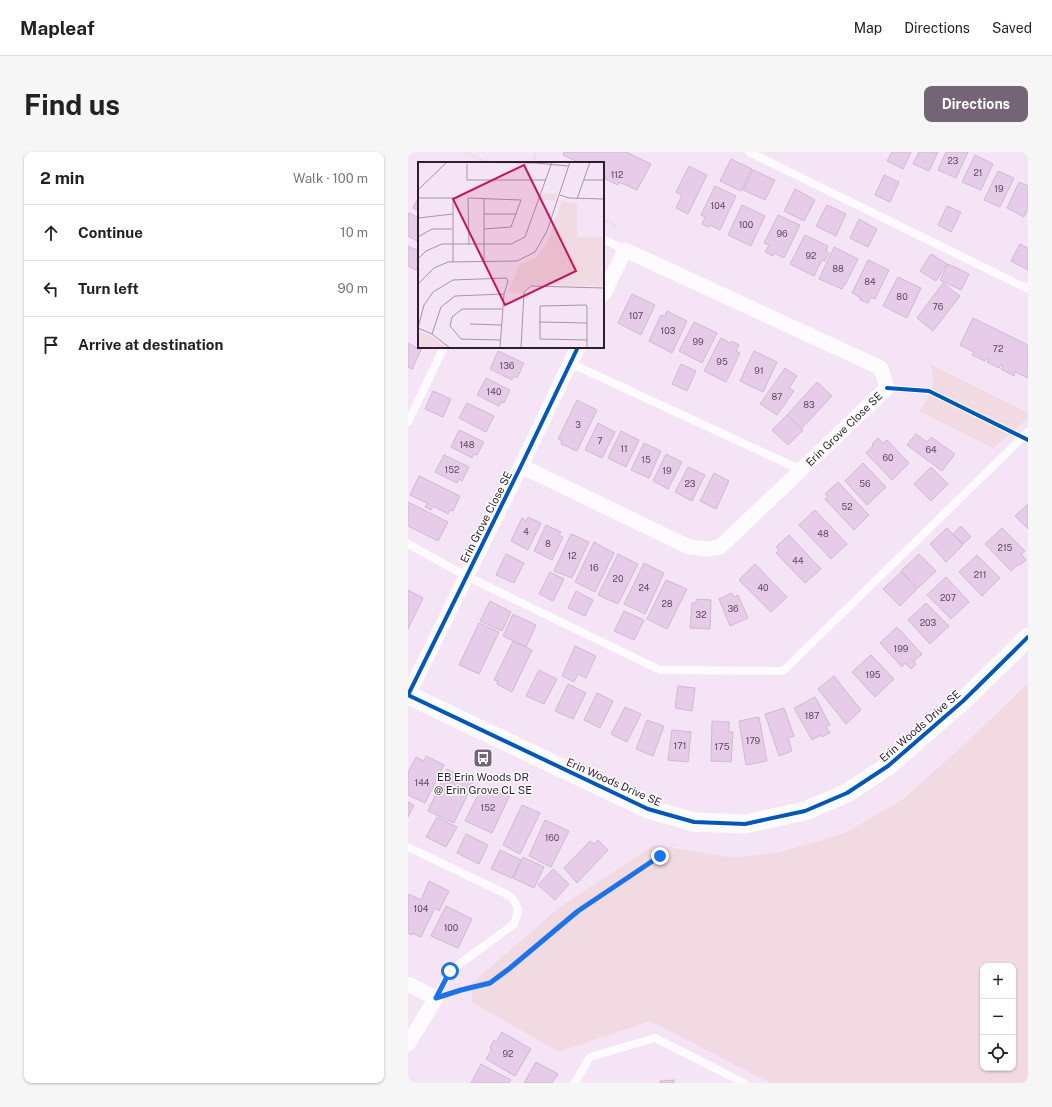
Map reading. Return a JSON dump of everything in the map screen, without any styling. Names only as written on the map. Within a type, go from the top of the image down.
[{"type":"street","points":[[604,293],[624,250]]},
{"type":"street","name":"Erin Grove Close SE","points":[[521,466],[689,548],[707,549],[720,547],[886,388],[881,368],[624,250]]},
{"type":"street","name":"Erin Grove Close SE","points":[[408,695],[578,348]]},
{"type":"street","name":"Erin Woods Drive SE","points":[[408,695],[648,809],[694,822],[746,824],[805,811],[847,793],[888,766],[963,701],[1028,638]]},
{"type":"street","points":[[408,984],[436,998],[408,1044]]},
{"type":"lane","points":[[749,152],[1028,288]]},
{"type":"lane","points":[[604,240],[624,250]]},
{"type":"lane","points":[[408,422],[444,348]]},
{"type":"lane","points":[[570,364],[800,470]]},
{"type":"lane","points":[[408,544],[466,576],[660,670],[783,671],[1025,434]]},
{"type":"lane","points":[[408,847],[510,896],[518,905],[518,913],[514,924],[450,971],[436,998]]},
{"type":"lane","points":[[575,1083],[590,1057],[656,1038],[744,1083]]},
{"type":"path","points":[[465,152],[486,162]]},
{"type":"path","points":[[533,162],[538,152]]},
{"type":"path","points":[[886,388],[929,391],[1025,434]]},
{"type":"path","points":[[436,998],[490,983],[578,911],[660,856],[675,844]]},
{"type":"shaded area","points":[[931,365],[1028,413],[1028,418],[993,448],[919,411],[932,390],[933,380]]},
{"type":"shaded area","points":[[1028,683],[1028,1083],[771,1083],[650,1021],[559,1052],[472,1002],[471,984],[560,907],[654,845],[734,858],[781,852],[845,833],[903,799],[966,743]]},
{"type":"building","points":[[564,152],[626,152],[651,164],[637,190],[619,182],[618,185],[605,179],[604,162],[578,162],[563,155]]},
{"type":"building","points":[[892,152],[911,152],[903,169],[887,161]]},
{"type":"building","points":[[919,152],[938,152],[929,171],[913,164]]},
{"type":"building","points":[[946,152],[968,152],[956,178],[938,170]]},
{"type":"building","points":[[975,155],[993,164],[981,190],[962,182]]},
{"type":"building","points":[[731,159],[752,169],[741,191],[720,181]]},
{"type":"building","points":[[689,166],[707,175],[688,214],[676,208],[682,195],[676,192]]},
{"type":"building","points":[[753,170],[775,180],[765,200],[743,190]]},
{"type":"building","points":[[998,171],[1014,178],[1000,207],[984,200]]},
{"type":"building","points":[[884,175],[899,182],[890,202],[875,195]]},
{"type":"building","points":[[1019,182],[1028,186],[1028,209],[1024,217],[1007,208]]},
{"type":"building","points":[[715,186],[736,196],[720,230],[710,225],[709,227],[702,224],[705,217],[701,215]]},
{"type":"building","points":[[795,189],[815,200],[804,221],[784,211]]},
{"type":"building","points":[[418,198],[418,210],[413,208]]},
{"type":"building","points":[[742,205],[765,216],[751,246],[728,235]]},
{"type":"building","points":[[827,205],[846,214],[836,236],[816,226]]},
{"type":"building","points":[[947,206],[961,212],[951,232],[938,225]]},
{"type":"building","points":[[409,213],[418,218],[418,241],[408,236]]},
{"type":"building","points":[[778,215],[800,225],[784,258],[774,253],[773,256],[765,252],[769,245],[764,243]]},
{"type":"building","points":[[859,219],[877,229],[868,247],[850,238]]},
{"type":"building","points":[[805,235],[828,246],[826,251],[829,253],[825,261],[822,260],[814,276],[790,264]]},
{"type":"building","points":[[1020,244],[1028,248],[1028,270],[1011,261]]},
{"type":"building","points":[[408,246],[418,251],[418,266],[416,270],[408,266]]},
{"type":"building","points":[[834,247],[858,259],[842,289],[819,279]]},
{"type":"building","points":[[931,254],[947,264],[936,281],[920,271]]},
{"type":"building","points":[[868,260],[889,270],[875,299],[871,297],[868,303],[860,300],[861,298],[852,293]]},
{"type":"building","points":[[948,264],[969,274],[961,290],[940,280]]},
{"type":"building","points":[[898,277],[921,288],[907,318],[883,306]]},
{"type":"building","points":[[943,283],[960,296],[933,331],[917,318]]},
{"type":"building","points":[[632,294],[655,305],[641,335],[618,323]]},
{"type":"building","points":[[667,311],[687,321],[672,353],[649,341],[661,315],[665,316]]},
{"type":"building","points":[[973,318],[1028,345],[1028,378],[1015,372],[1014,376],[1001,369],[1003,366],[1001,365],[999,368],[987,362],[989,359],[987,358],[985,361],[972,355],[974,352],[960,345]]},
{"type":"building","points":[[694,322],[717,333],[702,363],[679,351]]},
{"type":"building","points":[[721,338],[730,343],[732,341],[739,345],[736,351],[740,353],[726,382],[704,371]]},
{"type":"building","points":[[408,343],[421,350],[412,369],[408,367]]},
{"type":"building","points":[[498,351],[524,363],[517,378],[514,376],[512,380],[490,369]]},
{"type":"building","points":[[754,351],[777,362],[763,392],[740,381]]},
{"type":"building","points":[[681,364],[696,371],[687,391],[672,384]]},
{"type":"building","points":[[785,368],[797,376],[789,388],[794,391],[777,415],[760,404]]},
{"type":"building","points":[[486,378],[510,390],[504,403],[501,402],[499,406],[477,395]]},
{"type":"building","points":[[817,382],[832,396],[801,429],[787,415]]},
{"type":"building","points":[[433,391],[451,399],[443,417],[425,409]]},
{"type":"building","points":[[577,400],[597,410],[577,451],[561,444],[562,441],[558,439]]},
{"type":"building","points":[[467,403],[494,416],[486,432],[459,418]]},
{"type":"building","points":[[787,415],[803,430],[788,445],[772,430]]},
{"type":"building","points":[[598,423],[615,432],[602,458],[585,450]]},
{"type":"building","points":[[459,430],[484,442],[477,455],[474,454],[472,458],[451,447]]},
{"type":"building","points":[[621,431],[639,440],[626,467],[608,458]]},
{"type":"building","points":[[916,434],[927,442],[931,437],[955,454],[942,471],[907,445]]},
{"type":"building","points":[[878,438],[883,443],[887,440],[909,463],[892,480],[866,453],[874,445],[872,444]]},
{"type":"building","points":[[644,443],[661,451],[649,478],[631,470]]},
{"type":"building","points":[[666,454],[682,462],[668,489],[653,481]]},
{"type":"building","points":[[444,455],[469,467],[462,481],[459,479],[457,483],[435,472]]},
{"type":"building","points":[[863,463],[886,487],[867,505],[845,481]]},
{"type":"building","points":[[688,467],[705,475],[692,501],[675,492]]},
{"type":"building","points":[[931,467],[948,484],[931,501],[914,484]]},
{"type":"building","points":[[714,473],[729,481],[716,509],[700,501]]},
{"type":"building","points":[[419,476],[460,496],[453,511],[450,510],[448,514],[433,506],[431,510],[425,507],[427,503],[410,495]]},
{"type":"building","points":[[838,482],[869,515],[854,530],[825,499],[828,496],[825,494]]},
{"type":"building","points":[[408,502],[448,522],[438,541],[408,526]]},
{"type":"building","points":[[1028,504],[1028,529],[1015,516]]},
{"type":"building","points":[[815,510],[847,544],[831,559],[799,525]]},
{"type":"building","points":[[528,517],[541,523],[528,550],[511,541],[522,518],[526,521]]},
{"type":"building","points":[[546,525],[561,532],[559,535],[563,537],[552,560],[534,551]]},
{"type":"building","points":[[961,526],[971,537],[963,544],[953,534]]},
{"type":"building","points":[[947,528],[963,545],[946,562],[930,544]]},
{"type":"building","points":[[1002,528],[1025,551],[1021,554],[1026,560],[1011,571],[985,544]]},
{"type":"building","points":[[571,534],[589,542],[572,578],[554,571]]},
{"type":"building","points":[[789,535],[821,569],[805,583],[776,553],[779,550],[776,547]]},
{"type":"building","points":[[594,542],[614,553],[595,592],[575,582]]},
{"type":"building","points":[[506,554],[524,563],[514,583],[496,575]]},
{"type":"building","points":[[618,554],[638,564],[618,604],[598,595]]},
{"type":"building","points":[[919,554],[936,571],[918,588],[901,571]]},
{"type":"building","points":[[977,555],[1000,578],[982,596],[959,572]]},
{"type":"building","points":[[644,563],[664,573],[645,614],[624,604]]},
{"type":"building","points":[[755,564],[787,597],[771,612],[739,580]]},
{"type":"building","points":[[550,572],[564,579],[553,601],[539,594]]},
{"type":"building","points":[[901,572],[917,589],[900,606],[883,589]]},
{"type":"building","points":[[946,577],[969,602],[951,619],[927,595]]},
{"type":"building","points":[[666,580],[687,589],[667,629],[647,619]]},
{"type":"building","points":[[408,590],[423,598],[408,629]]},
{"type":"building","points":[[576,591],[593,600],[585,616],[568,608]]},
{"type":"building","points":[[732,593],[734,597],[738,595],[748,618],[730,626],[719,599]]},
{"type":"building","points":[[696,599],[711,600],[710,629],[690,628],[692,603],[696,603]]},
{"type":"building","points":[[490,601],[511,612],[502,631],[480,621]]},
{"type":"building","points":[[926,603],[949,626],[930,644],[908,620]]},
{"type":"building","points":[[624,611],[644,620],[634,640],[614,631]]},
{"type":"building","points":[[513,614],[536,625],[526,647],[503,636]]},
{"type":"building","points":[[479,623],[499,632],[479,674],[459,665]]},
{"type":"building","points":[[897,627],[922,654],[913,662],[916,664],[911,669],[905,663],[902,667],[880,643]]},
{"type":"building","points":[[513,641],[532,650],[512,692],[497,684],[498,681],[494,680]]},
{"type":"building","points":[[575,646],[596,656],[586,678],[578,674],[574,682],[562,676]]},
{"type":"building","points":[[871,655],[894,679],[875,697],[852,672]]},
{"type":"building","points":[[539,670],[557,679],[544,704],[526,696]]},
{"type":"building","points":[[834,676],[861,710],[846,724],[818,689]]},
{"type":"building","points":[[568,684],[586,693],[573,719],[555,711]]},
{"type":"building","points":[[678,686],[695,688],[692,711],[675,708]]},
{"type":"building","points":[[597,693],[613,701],[600,728],[584,720]]},
{"type":"building","points":[[815,697],[830,725],[826,727],[830,733],[822,737],[821,735],[812,740],[794,708]]},
{"type":"building","points":[[625,707],[641,714],[627,742],[611,734]]},
{"type":"building","points":[[784,708],[794,736],[788,738],[792,751],[779,756],[765,714]]},
{"type":"building","points":[[759,717],[767,761],[746,765],[739,721]]},
{"type":"building","points":[[647,720],[664,726],[653,756],[636,749]]},
{"type":"building","points":[[712,721],[729,722],[729,732],[733,732],[731,762],[711,761]]},
{"type":"building","points":[[672,730],[691,732],[688,762],[668,760]]},
{"type":"building","points":[[426,756],[444,765],[425,803],[408,795],[408,772],[416,757],[424,761]]},
{"type":"building","points":[[447,769],[473,783],[454,823],[428,811]]},
{"type":"building","points":[[482,787],[491,791],[493,787],[510,795],[492,833],[465,821]]},
{"type":"building","points":[[408,802],[414,805],[408,817]]},
{"type":"building","points":[[522,805],[540,813],[520,854],[503,845]]},
{"type":"building","points":[[437,817],[457,827],[446,847],[426,837]]},
{"type":"building","points":[[545,820],[569,831],[551,867],[529,856]]},
{"type":"building","points":[[466,834],[488,845],[479,864],[457,853]]},
{"type":"building","points":[[598,840],[608,850],[577,883],[564,868],[590,841],[594,844]]},
{"type":"building","points":[[500,850],[521,860],[512,878],[491,869]]},
{"type":"building","points":[[523,857],[544,867],[534,888],[513,878]]},
{"type":"building","points":[[553,869],[569,884],[555,900],[538,885]]},
{"type":"building","points":[[429,881],[449,891],[439,911],[435,908],[421,937],[412,933],[412,935],[408,933],[408,896],[409,894],[421,900]]},
{"type":"building","points":[[446,906],[472,919],[458,948],[431,936]]},
{"type":"building","points":[[502,1032],[531,1049],[515,1076],[486,1059],[492,1049],[490,1048],[494,1040],[496,1042]]},
{"type":"building","points":[[536,1062],[558,1074],[552,1083],[524,1083]]},
{"type":"building","points":[[481,1064],[511,1080],[509,1083],[471,1083]]},
{"type":"building","points":[[674,1080],[674,1083],[660,1083],[660,1081]]},
{"type":"cycle path","points":[[578,348],[408,695],[648,809],[694,822],[745,824],[805,811],[847,793],[888,766],[963,701],[1028,637]]},
{"type":"cycle path","points":[[887,388],[929,391],[1028,440]]},
{"type":"place","name":"EB Erin Woods DR @ Erin Grove CL SE","points":[[483,758]]},
{"type":"route","points":[[450,971],[436,998],[490,983],[578,911],[660,856]]}]
